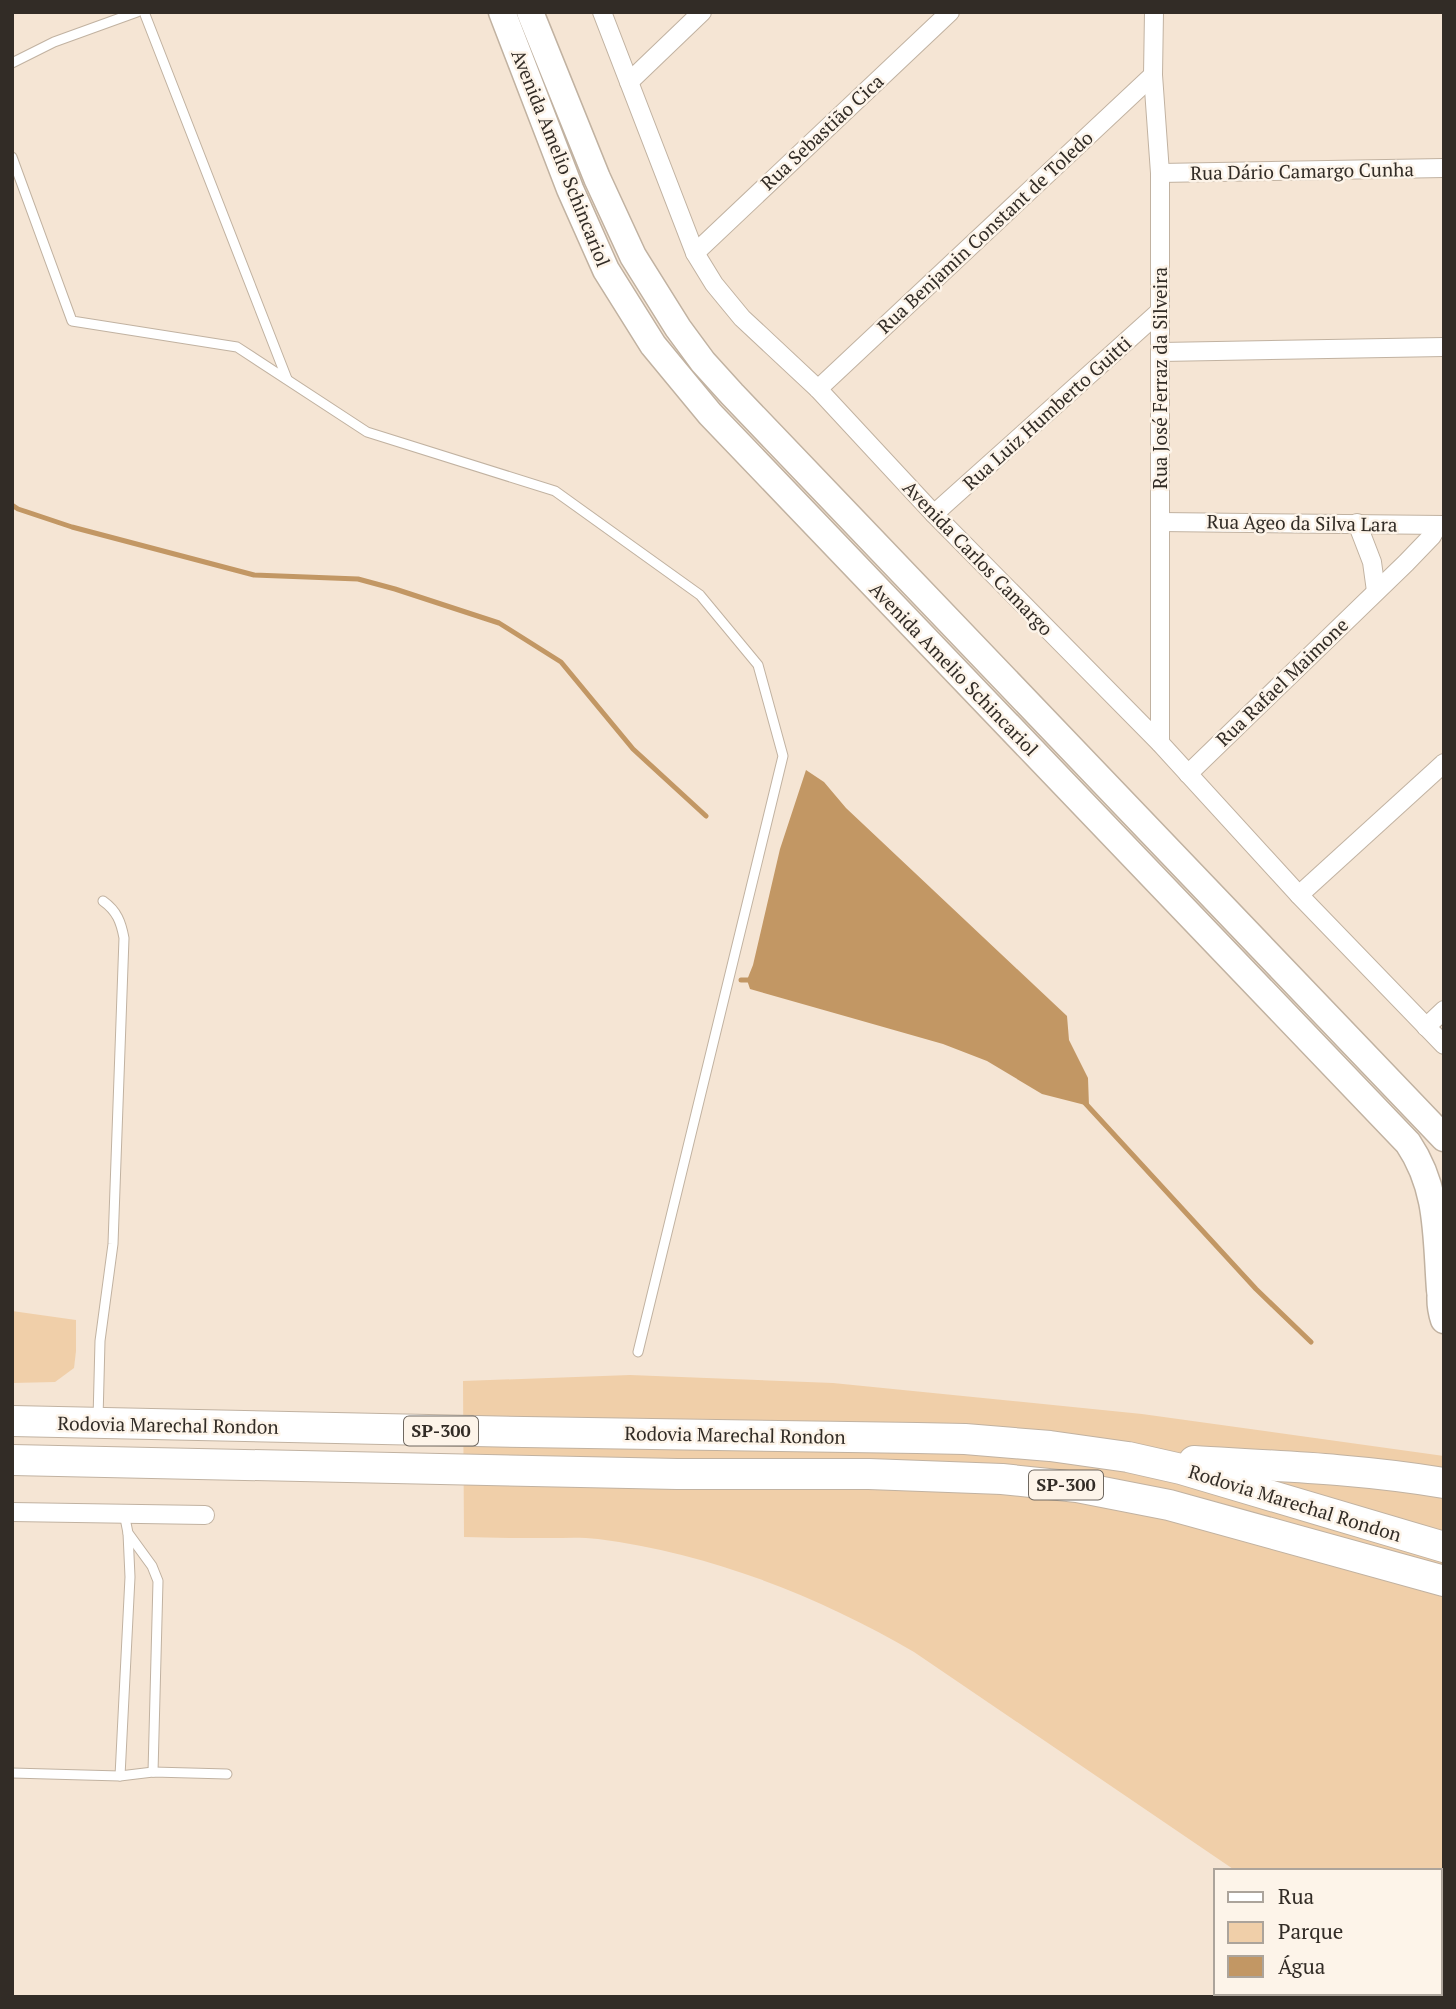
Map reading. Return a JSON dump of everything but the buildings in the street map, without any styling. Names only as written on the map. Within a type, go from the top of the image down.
[{"type":"highway","name":"Rodovia Marechal Rondon","points":[[12,1421],[965,1439],[1050,1446],[1128,1457],[1181,1469],[1444,1547]]},
{"type":"highway","points":[[1128,1457],[1344,1470],[1444,1483]]},
{"type":"highway","name":"Rodovia Marechal Rondon","points":[[12,1460],[677,1474],[881,1475],[1014,1480],[1077,1487],[1169,1505],[1444,1581]]},
{"type":"main road","name":"Avenida Amelio Schincariol","points":[[502,12],[587,230],[606,270],[653,345],[710,414],[1408,1143],[1423,1168],[1432,1196],[1442,1283],[1440,1308],[1444,1320]]},
{"type":"main road","name":"Avenida Amelio Schincariol","points":[[530,12],[623,237],[654,293],[704,362],[1444,1138]]},
{"type":"street","name":"Avenida Carlos Camargo","points":[[602,12],[695,253],[714,284],[742,318],[818,389],[934,514],[1160,743],[1299,895],[1444,1045]]},
{"type":"street","points":[[629,82],[702,12]]},
{"type":"street","name":"Rua Sebastião Cica","points":[[695,253],[950,12]]},
{"type":"street","name":"Rua José Ferraz da Silveira","points":[[1154,12],[1153,75],[1160,173],[1160,743]]},
{"type":"street","name":"Rua Benjamin Constant de Toledo","points":[[818,389],[1153,75]]},
{"type":"street","name":"Rua Dário Camargo Cunha","points":[[1160,173],[1444,168]]},
{"type":"street","name":"Rua Luiz Humberto Guitti","points":[[934,514],[1159,312]]},
{"type":"street","points":[[1161,352],[1444,347]]},
{"type":"street","name":"Rua Ageo da Silva Lara","points":[[1160,522],[1441,525]]},
{"type":"street","points":[[1357,523],[1372,562],[1376,591]]},
{"type":"street","name":"Rua Rafael Maimone","points":[[1188,774],[1422,547],[1441,525]]},
{"type":"street","points":[[1299,895],[1444,763]]},
{"type":"street","points":[[1426,1027],[1444,1010]]},
{"type":"street","points":[[12,1511],[205,1515]]},
{"type":"lane","points":[[12,62],[54,42],[138,12]]},
{"type":"lane","points":[[144,12],[287,380]]},
{"type":"lane","points":[[12,157],[72,321],[237,347],[367,432],[555,491],[700,595],[758,665],[783,756],[638,1352]]},
{"type":"lane","points":[[98,1423],[100,1341],[113,1244],[124,938],[121,922],[113,908],[103,901]]},
{"type":"lane","points":[[120,1776],[130,1577],[128,1533],[124,1513]]},
{"type":"lane","points":[[128,1533],[152,1566],[158,1581],[153,1773]]},
{"type":"lane","points":[[12,1773],[120,1776],[153,1773],[227,1774]]},
{"type":"green space","points":[[12,1311],[76,1320],[74,1368],[55,1382],[12,1383]]},
{"type":"green space","points":[[630,1375],[833,1383],[1142,1414],[1444,1456],[1444,1997],[1420,1995],[1442,1995],[1442,1869],[1233,1869],[914,1652],[801,1595],[721,1566],[639,1546],[586,1538],[464,1537],[463,1381]]},
{"type":"water","points":[[806,770],[824,782],[846,808],[1067,1016],[1069,1040],[1088,1078],[1089,1106],[1042,1094],[987,1061],[943,1044],[750,989],[747,980],[753,965],[780,849]]},
{"type":"waterway","points":[[12,505],[72,527],[254,575],[358,579],[499,623],[561,662],[633,749],[706,816]]},
{"type":"waterway","points":[[741,980],[754,980]]},
{"type":"waterway","points":[[1085,1103],[1256,1289],[1311,1342]]}]
